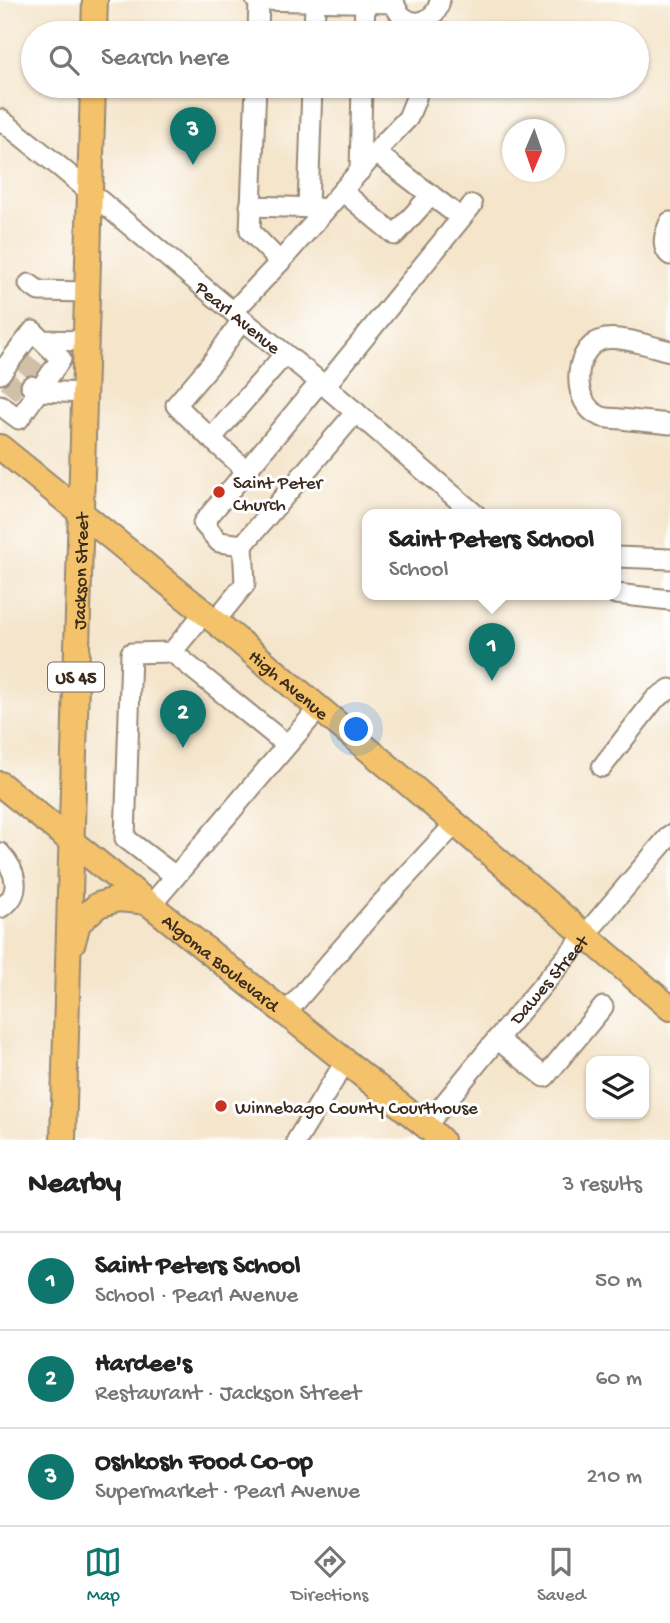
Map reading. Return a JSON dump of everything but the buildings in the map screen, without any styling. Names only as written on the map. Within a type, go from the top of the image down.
[{"type":"main road","points":[[94,21],[95,0]]},
{"type":"main road","name":"Jackson Street","points":[[63,1140],[93,98]]},
{"type":"main road","name":"High Avenue","points":[[0,447],[319,708],[670,1008]]},
{"type":"main road","name":"Algoma Boulevard","points":[[0,784],[434,1133]]},
{"type":"main road","points":[[68,963],[78,923],[98,905],[118,899],[151,905]]},
{"type":"street","points":[[258,21],[258,0],[394,2],[400,15],[409,21]]},
{"type":"street","points":[[425,21],[437,11],[440,0]]},
{"type":"street","points":[[314,21],[315,2]]},
{"type":"street","points":[[352,2],[359,21]]},
{"type":"street","points":[[255,98],[250,231],[280,262]]},
{"type":"street","points":[[312,98],[317,208]]},
{"type":"street","points":[[360,171],[362,98]]},
{"type":"street","points":[[247,471],[176,405],[211,364],[237,316],[280,262],[317,208],[342,191],[408,118],[416,98]]},
{"type":"street","name":"Pearl Avenue","points":[[0,119],[356,412],[469,509]]},
{"type":"street","points":[[243,545],[219,542],[203,523],[466,211],[431,195],[376,153]]},
{"type":"street","points":[[342,191],[395,235],[431,195]]},
{"type":"street","points":[[250,206],[317,208]]},
{"type":"street","points":[[670,222],[664,236],[666,251],[670,255]]},
{"type":"street","points":[[29,284],[39,291],[87,292]]},
{"type":"street","points":[[0,405],[19,419],[21,378],[33,331],[61,359],[21,378]]},
{"type":"street","points":[[670,351],[614,338],[600,341],[589,348],[581,360],[578,377],[582,396],[590,410],[600,416],[670,424]]},
{"type":"street","points":[[42,340],[86,341]]},
{"type":"street","points":[[208,436],[216,433],[285,354]]},
{"type":"street","points":[[21,378],[84,393]]},
{"type":"street","points":[[172,652],[245,584],[243,545],[356,412]]},
{"type":"street","points":[[621,557],[670,559]]},
{"type":"street","points":[[621,595],[670,600]]},
{"type":"street","points":[[175,876],[125,838],[131,653],[172,652],[287,745]]},
{"type":"street","points":[[602,767],[655,699],[670,689]]},
{"type":"street","points":[[151,905],[319,708]]},
{"type":"street","points":[[285,1014],[376,909],[455,824]]},
{"type":"street","name":"Dawes Street","points":[[434,1133],[497,1039],[670,835]]},
{"type":"street","points":[[0,853],[11,865],[15,880],[14,894],[8,904],[0,908]]},
{"type":"street","points":[[497,1039],[545,1077],[603,1007]]},
{"type":"street","points":[[298,1140],[345,1062]]},
{"type":"tunnel","points":[[23,362],[39,374]]},
{"type":"tunnel","points":[[7,381],[24,395]]},
{"type":"place","name":"Oshkosh Food Co-op","points":[[193,165]]},
{"type":"place","name":"Saint Peter Church","points":[[219,492]]},
{"type":"place","name":"Saint Peters School","points":[[492,681]]},
{"type":"place","name":"Hardee's","points":[[183,748]]},
{"type":"place","name":"Winnebago County Courthouse","points":[[221,1106]]}]
